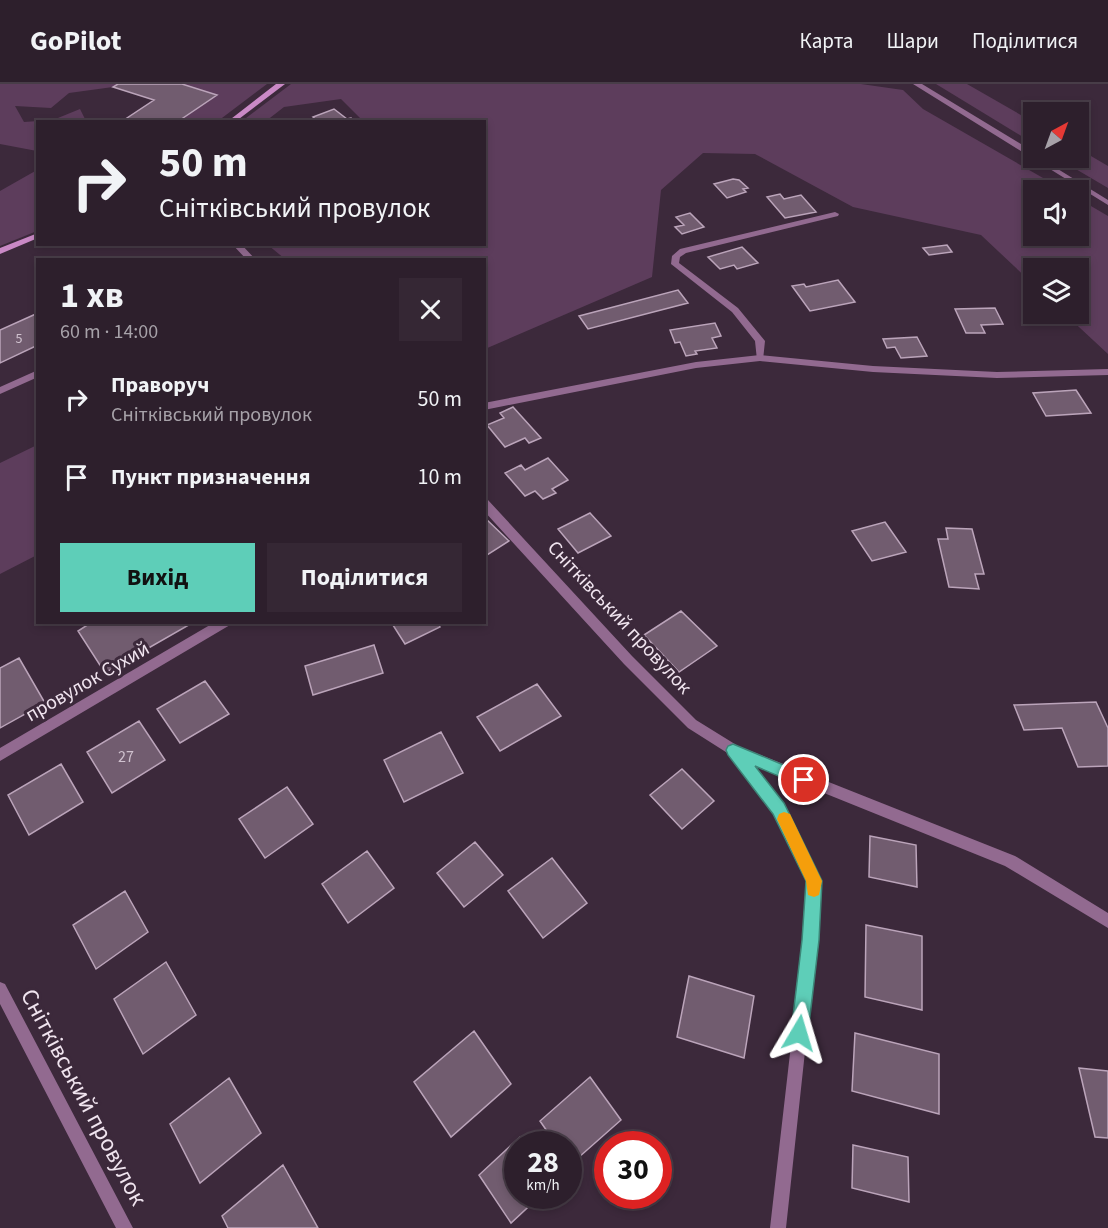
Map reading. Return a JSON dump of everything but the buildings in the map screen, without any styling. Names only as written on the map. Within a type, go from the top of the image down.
[{"type":"street","points":[[233,120],[281,84]]},
{"type":"street","points":[[917,84],[1023,150]]},
{"type":"street","points":[[1052,168],[1108,203]]},
{"type":"street","points":[[760,358],[760,341],[735,310],[683,272],[675,264],[676,256],[683,251],[835,214]]},
{"type":"street","points":[[0,251],[36,236]]},
{"type":"street","points":[[238,246],[250,258]]},
{"type":"street","points":[[486,407],[696,365],[760,358],[873,369],[997,375],[1108,372]]},
{"type":"street","points":[[0,391],[36,374]]},
{"type":"street","name":"Снітківський провулок","points":[[486,505],[628,660],[692,724],[733,750],[1010,861],[1108,921]]},
{"type":"street","name":"провулок Сухий","points":[[0,755],[223,624]]},
{"type":"street","name":"Снітківський провулок","points":[[733,750],[779,808],[814,881],[810,940],[778,1228]]},
{"type":"street","name":"Снітківський провулок","points":[[0,989],[125,1228]]},
{"type":"shaded area","points":[[0,84],[118,84],[113,87],[69,93],[51,108],[15,106],[24,122],[36,121],[36,151],[0,144]]},
{"type":"shaded area","points":[[182,84],[267,84],[219,120],[180,120],[216,95]]},
{"type":"shaded area","points":[[291,84],[861,84],[903,90],[923,109],[1047,180],[1023,180],[1023,246],[1089,246],[1089,205],[1108,216],[1108,354],[1076,324],[1089,324],[1089,258],[1023,258],[1023,275],[981,235],[853,207],[755,154],[703,153],[661,190],[652,277],[486,349],[486,258],[284,258],[269,246],[486,246],[486,120],[362,120],[341,99],[284,107],[267,120],[243,120]]},
{"type":"shaded area","points":[[936,84],[967,84],[1023,116],[1023,137]]},
{"type":"shaded area","points":[[80,109],[86,120],[53,120]]},
{"type":"shaded area","points":[[1089,155],[1108,166],[1108,188],[1074,168],[1089,168]]},
{"type":"shaded area","points":[[36,171],[36,231],[0,246],[0,191]]},
{"type":"shaded area","points":[[36,445],[36,556],[0,574],[0,463]]},
{"type":"slow traffic","points":[[784,819],[814,881],[814,889]]},
{"type":"route","points":[[799,1033],[810,940],[814,881],[779,808],[733,750],[804,780]]}]
